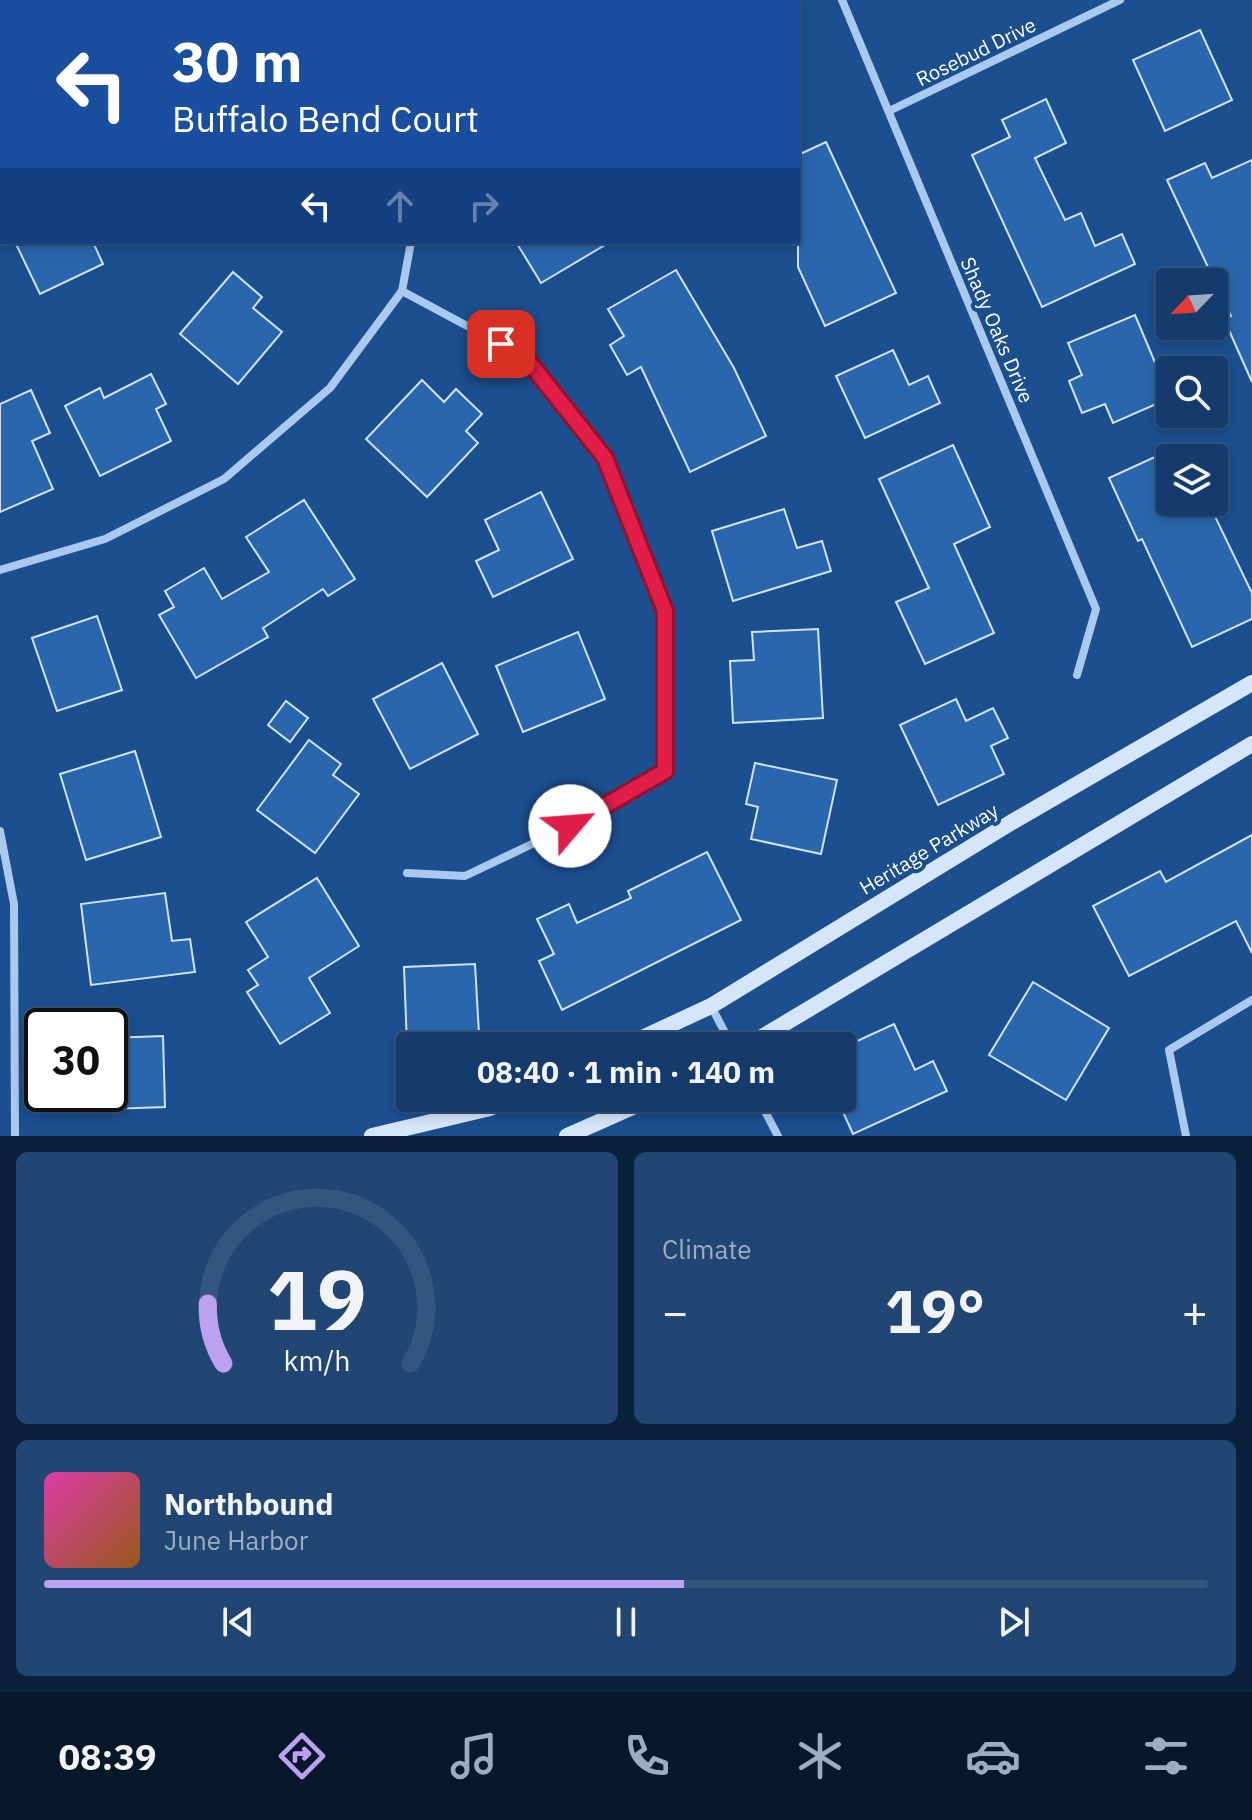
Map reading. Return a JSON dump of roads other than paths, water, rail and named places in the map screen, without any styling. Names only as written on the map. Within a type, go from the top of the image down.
[{"type":"main road","name":"Heritage Parkway","points":[[655,1032],[711,1006],[1012,822],[1252,683]]},
{"type":"main road","points":[[770,1032],[1252,744]]},
{"type":"main road","points":[[372,1136],[473,1112]]},
{"type":"main road","points":[[567,1136],[621,1112]]},
{"type":"street","name":"Shady Oaks Drive","points":[[842,0],[1096,609],[1077,675]]},
{"type":"street","name":"Rosebud Drive","points":[[889,111],[1120,0]]},
{"type":"street","points":[[0,570],[105,539],[224,479],[330,388],[402,291],[411,244]]},
{"type":"street","points":[[402,291],[525,357],[605,458],[665,611],[665,771],[597,813],[465,876],[407,873]]},
{"type":"street","points":[[0,831],[14,904],[15,1136]]},
{"type":"street","points":[[1186,1136],[1169,1050],[1252,1000]]},
{"type":"street","points":[[711,1006],[725,1032]]},
{"type":"street","points":[[765,1112],[778,1136]]}]
